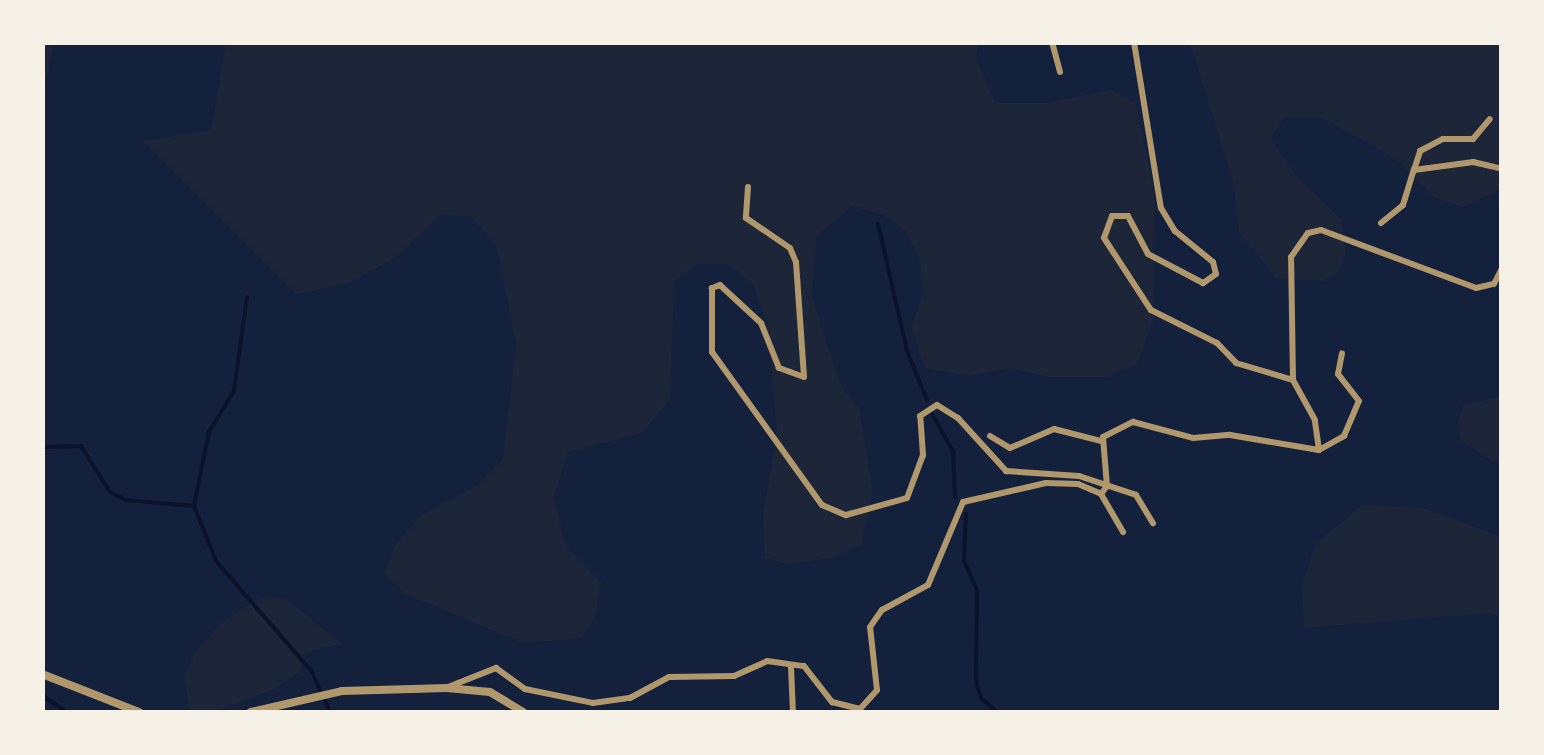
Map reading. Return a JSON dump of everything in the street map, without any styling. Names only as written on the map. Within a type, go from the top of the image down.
[{"type":"street","points":[[1052,42],[1060,72]]},
{"type":"street","points":[[1134,42],[1161,208],[1175,231],[1213,262],[1216,274],[1203,282],[1148,254],[1128,216],[1112,216],[1104,238],[1122,258],[1151,310],[1217,343],[1236,363],[1293,380]]},
{"type":"street","points":[[1381,223],[1403,205],[1420,151],[1444,139],[1473,139],[1490,119]]},
{"type":"street","points":[[1414,170],[1473,162],[1500,167],[1502,180]]},
{"type":"street","points":[[748,187],[746,218],[790,248],[796,262],[804,376],[779,368],[761,323],[720,285],[712,288],[712,352],[822,506],[846,515],[908,498],[922,455],[920,416],[930,405],[958,418],[1006,471],[1066,474],[1142,498],[1152,523]]},
{"type":"street","points":[[1320,450],[1316,420],[1293,380],[1292,257],[1308,233],[1321,230],[1476,288],[1494,284],[1502,268]]},
{"type":"street","points":[[1101,441],[1122,424],[1142,421],[1193,438],[1230,435],[1320,450],[1344,436],[1359,401],[1338,374],[1342,354]]},
{"type":"street","points":[[990,436],[1010,448],[1054,429],[1101,441]]},
{"type":"street","points":[[1100,494],[1107,486],[1101,441]]},
{"type":"street","points":[[448,688],[476,671],[496,668],[525,689],[592,703],[630,698],[669,677],[734,676],[768,661],[804,666],[832,702],[865,707],[877,690],[870,628],[882,610],[928,585],[963,502],[1046,483],[1078,484],[1100,494],[1123,532]]},
{"type":"street","points":[[791,667],[792,712]]},
{"type":"street","points":[[42,674],[138,712]]},
{"type":"street","points":[[250,712],[334,693],[448,688],[490,692],[523,712]]},
{"type":"shaded area","points":[[42,43],[54,43],[43,94]]},
{"type":"shaded area","points":[[226,43],[979,43],[976,58],[995,103],[1046,103],[1111,90],[1136,104],[1155,197],[1154,319],[1137,364],[1105,377],[1049,377],[1010,368],[967,376],[925,368],[911,328],[923,294],[920,260],[906,232],[884,215],[852,206],[816,237],[812,296],[840,384],[859,409],[873,491],[861,545],[833,558],[788,564],[765,558],[763,516],[777,431],[767,324],[753,284],[728,264],[697,264],[674,281],[670,399],[642,433],[568,452],[554,497],[565,545],[601,582],[595,618],[581,638],[524,643],[406,594],[384,574],[395,546],[421,515],[478,485],[503,460],[516,344],[497,248],[472,217],[441,214],[395,258],[348,283],[297,294],[144,141],[211,130]]},
{"type":"shaded area","points":[[1190,43],[1501,43],[1501,189],[1463,207],[1435,198],[1399,161],[1323,118],[1283,117],[1271,139],[1296,176],[1341,219],[1346,255],[1338,272],[1324,281],[1276,278],[1239,232],[1234,184]]},
{"type":"shaded area","points":[[1501,397],[1501,460],[1492,461],[1461,441],[1458,424],[1464,404]]},
{"type":"shaded area","points":[[1362,505],[1424,508],[1501,537],[1501,618],[1490,613],[1304,628],[1302,583],[1316,544]]},
{"type":"shaded area","points":[[283,597],[342,644],[306,652],[301,671],[274,689],[212,712],[190,712],[184,677],[196,651],[225,620],[259,599]]},
{"type":"waterway","points":[[878,224],[907,351],[927,400]]},
{"type":"waterway","points":[[247,297],[234,391],[209,432],[194,506],[216,561],[312,672],[330,712]]},
{"type":"waterway","points":[[932,414],[953,451],[955,497]]},
{"type":"waterway","points":[[42,447],[81,446],[110,492],[126,500],[194,506]]},
{"type":"waterway","points":[[966,514],[964,561],[977,590],[976,681],[981,698],[997,712]]},
{"type":"waterway","points":[[42,695],[66,712]]},
{"type":"waterway","points":[[405,712],[433,712]]}]
